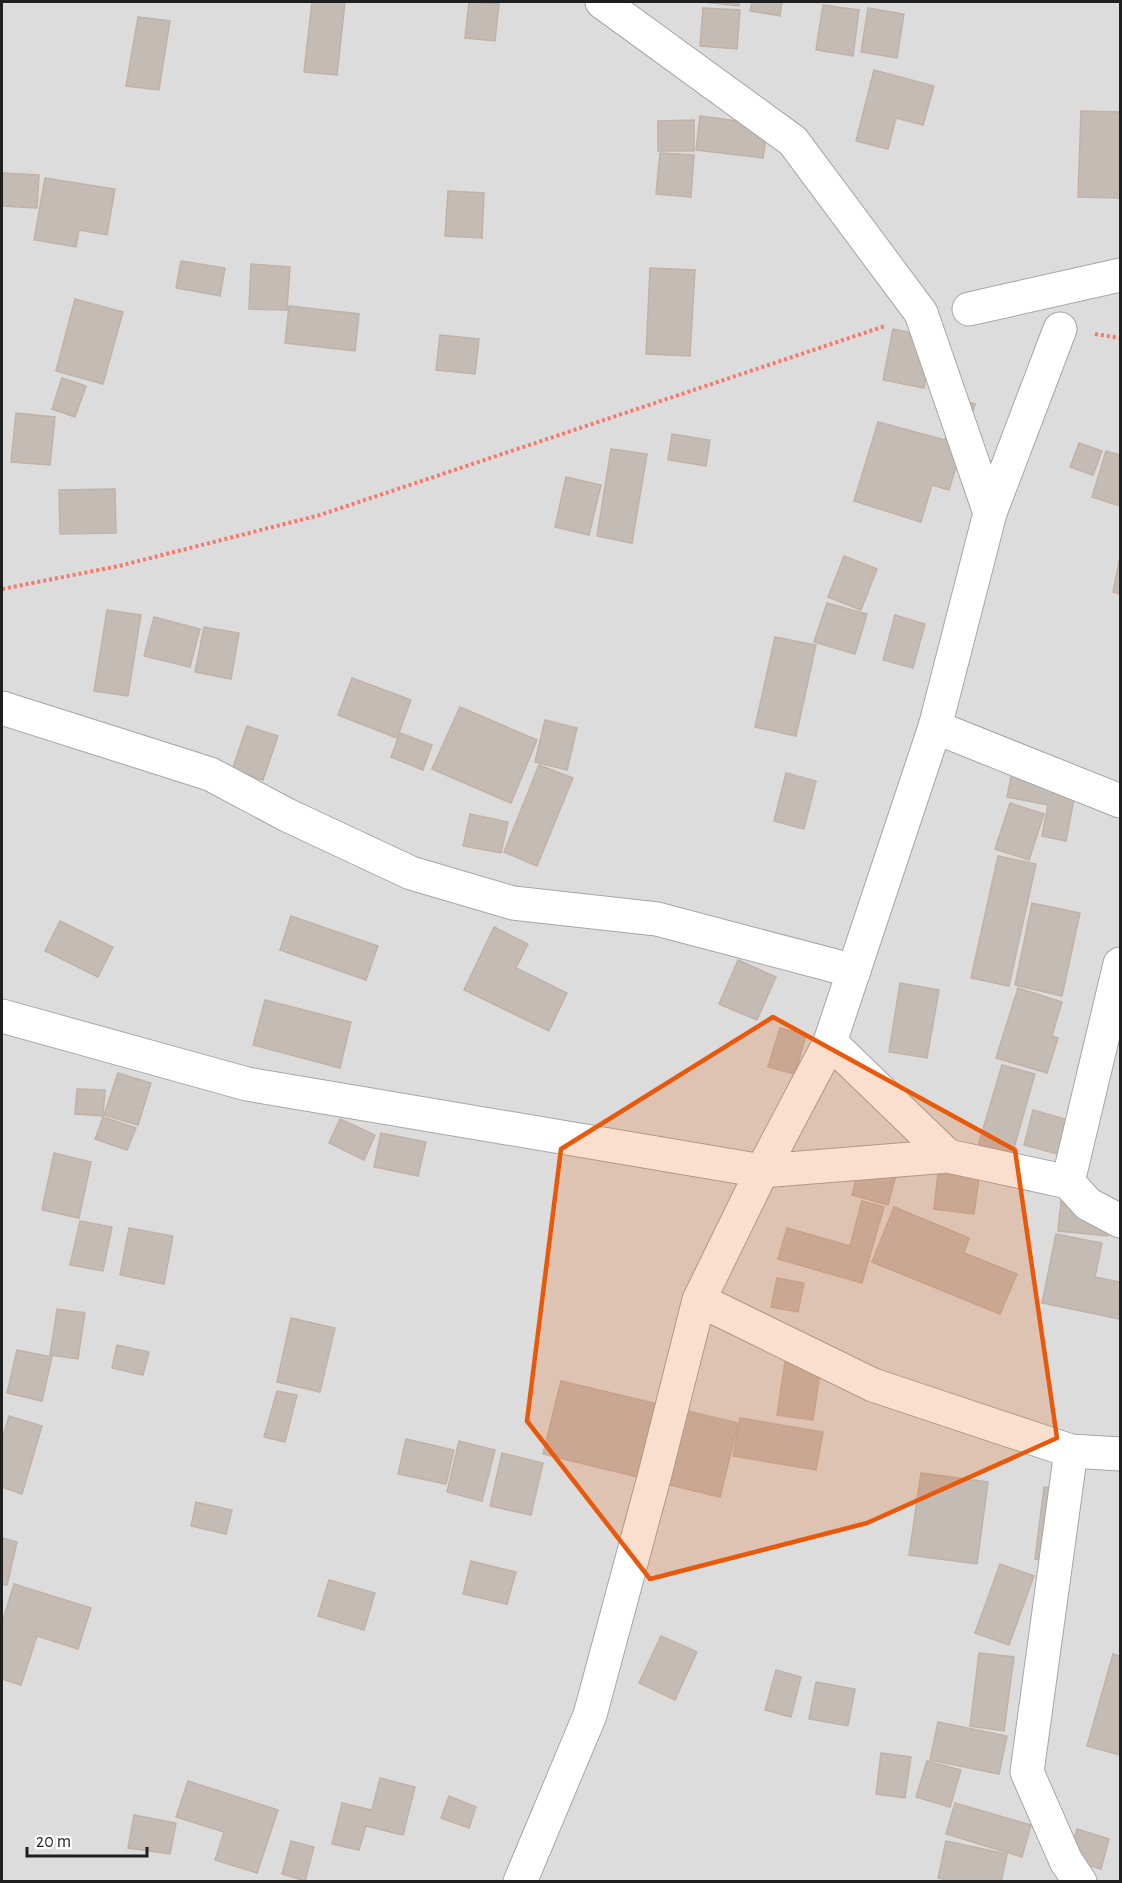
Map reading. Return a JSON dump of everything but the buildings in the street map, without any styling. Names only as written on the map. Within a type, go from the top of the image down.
[{"type":"street","points":[[602,2],[793,141],[921,313],[990,513]]},
{"type":"street","points":[[969,309],[1120,275]]},
{"type":"street","points":[[520,1881],[590,1715],[699,1300],[762,1171],[830,1042],[935,727],[990,513],[1060,329]]},
{"type":"street","points":[[2,708],[210,774],[287,815],[411,873],[513,903],[657,919],[854,971]]},
{"type":"street","points":[[935,727],[1120,801]]},
{"type":"street","points":[[1068,1182],[1120,964]]},
{"type":"street","points":[[2,1016],[247,1084],[762,1171],[948,1155],[1068,1182],[1088,1204],[1120,1221]]},
{"type":"street","points":[[830,1042],[948,1155]]},
{"type":"street","points":[[699,1300],[873,1385],[1071,1451],[1120,1454]]},
{"type":"street","points":[[1071,1451],[1026,1772],[1066,1861],[1080,1881]]},
{"type":"path","points":[[2,589],[119,566],[320,515],[921,313]]},
{"type":"path","points":[[1060,329],[1120,338]]},
{"type":"highlighted area","points":[[773,1017],[1015,1150],[1057,1438],[867,1523],[650,1579],[527,1421],[561,1149]]},
{"type":"shaded area","points":[[2,2],[1120,2],[1120,1881],[2,1881]]}]
